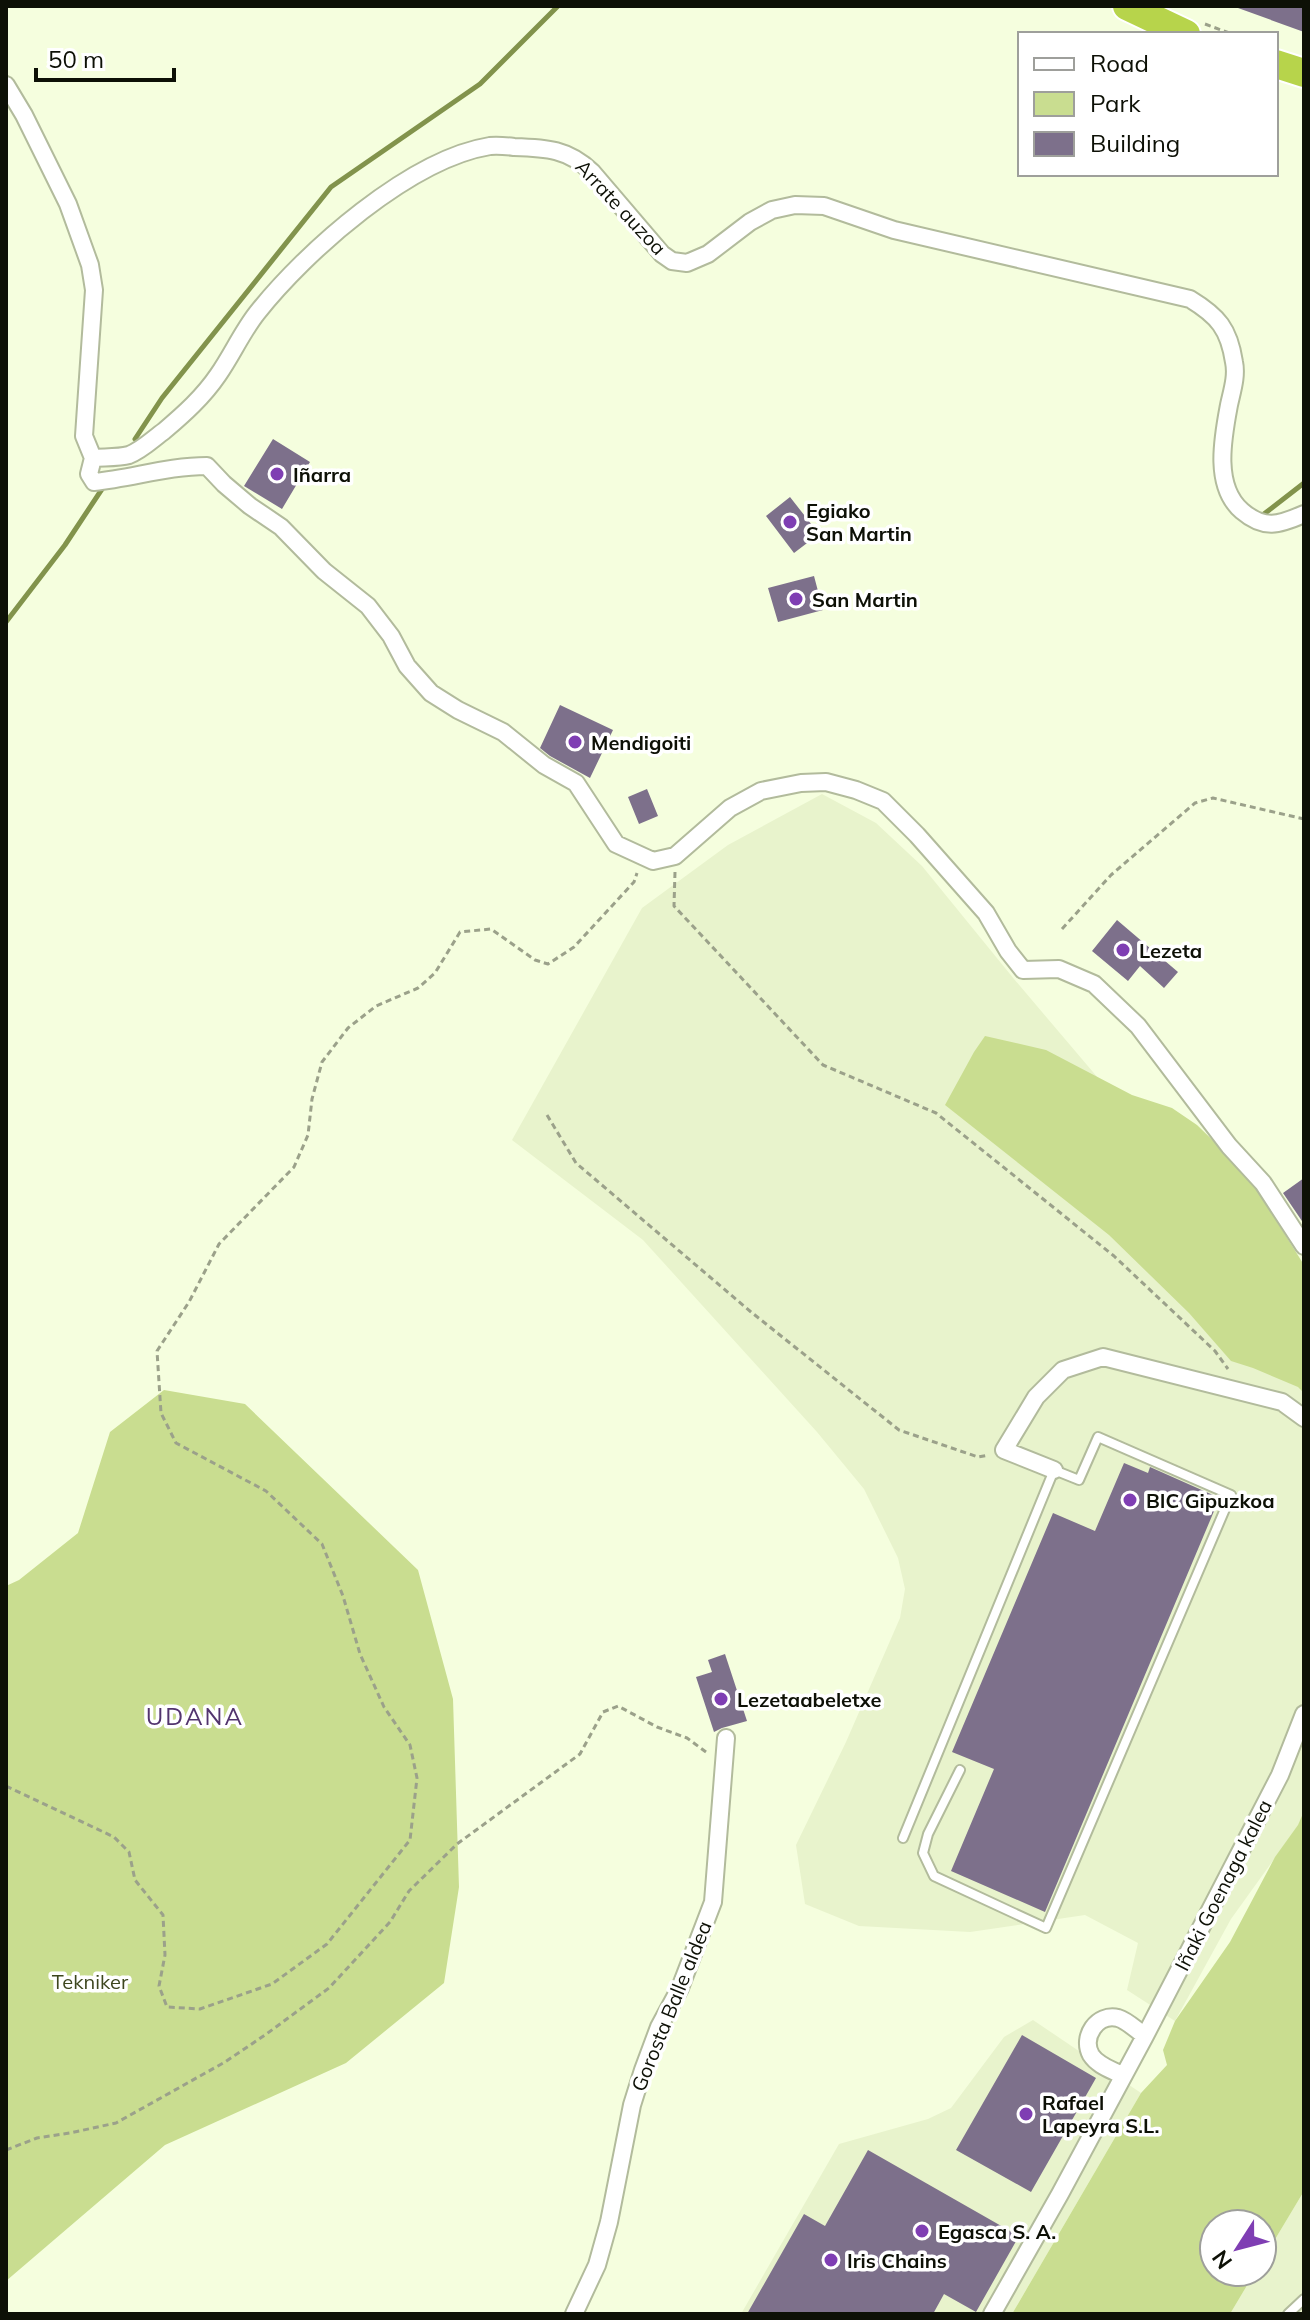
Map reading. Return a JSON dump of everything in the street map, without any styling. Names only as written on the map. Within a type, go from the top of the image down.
[{"type":"highway","points":[[1127,6],[1182,32]]},
{"type":"highway","points":[[1278,65],[1304,73]]},
{"type":"street","points":[[6,85],[68,204],[90,265],[94,290],[84,436],[93,458],[89,474],[102,481],[180,466],[207,466],[224,484],[281,527],[324,571],[368,606],[391,636],[407,666],[431,693],[503,732],[544,765],[576,783],[616,844],[644,858],[653,861],[675,856],[730,808],[761,791],[801,783],[826,782],[883,801],[986,913],[1023,970],[1059,969],[1094,984],[1138,1026],[1229,1146],[1263,1183],[1304,1246]]},
{"type":"street","name":"Arrate auzoa","points":[[93,458],[128,455],[145,446],[184,414],[217,376],[255,315],[291,275],[346,224],[392,191],[442,162],[467,152],[492,146],[530,147],[563,152],[581,162],[662,254],[677,263],[687,263],[708,254],[750,222],[772,210],[795,205],[824,206],[894,230],[1190,299],[1211,312],[1222,325],[1234,360],[1236,372],[1226,420],[1223,467],[1229,495],[1237,507],[1254,521],[1269,524],[1284,522],[1304,514]]},
{"type":"street","points":[[1054,1470],[1004,1450],[1036,1397],[1063,1370],[1103,1357],[1282,1402],[1304,1418]]},
{"type":"street","name":"Iñaki Goenaga kalea","points":[[1123,2076],[1280,1775],[1304,1714]]},
{"type":"street","name":"Gorosta Balle aldea","points":[[574,2314],[597,2265],[609,2222],[632,2105],[643,2070],[659,2027],[680,1988],[713,1902],[726,1738]]},
{"type":"street","points":[[992,2314],[1123,2076],[1103,2066],[1091,2054],[1088,2039],[1092,2028],[1103,2020],[1119,2018],[1145,2036]]},
{"type":"lane","points":[[903,1838],[1054,1470],[1079,1480],[1098,1437],[1231,1495],[1046,1928],[934,1876],[923,1853],[928,1834],[960,1770]]},
{"type":"lane","points":[[1288,2314],[1304,2299]]},
{"type":"path","points":[[1062,929],[1111,875],[1195,803],[1213,798],[1304,819]]},
{"type":"path","points":[[675,856],[674,906],[823,1065],[936,1113],[1114,1256],[1215,1351],[1244,1392]]},
{"type":"path","points":[[6,1786],[114,1837],[129,1852],[135,1880],[163,1915],[165,1955],[159,1986],[167,2007],[200,2009],[272,1984],[327,1944],[410,1840],[417,1778],[410,1745],[384,1707],[360,1654],[343,1596],[322,1544],[266,1491],[176,1443],[161,1413],[157,1351],[189,1302],[219,1244],[294,1167],[308,1135],[312,1099],[322,1062],[348,1028],[376,1006],[418,988],[435,973],[460,932],[491,929],[535,960],[548,964],[574,947],[634,882],[644,858]]},
{"type":"path","points":[[547,1115],[576,1163],[751,1312],[899,1430],[978,1457],[1004,1450]]},
{"type":"path","points":[[6,2150],[37,2138],[116,2123],[225,2062],[265,2035],[329,1988],[390,1922],[409,1891],[457,1844],[580,1754],[603,1712],[618,1706],[657,1727],[687,1738],[713,1757],[725,1759]]},
{"type":"shaded area","points":[[822,794],[876,823],[922,866],[1233,1237],[1304,1348],[1304,1811],[1298,1826],[1231,1919],[1175,2021],[1127,1990],[1138,1943],[1085,1915],[970,1932],[859,1926],[805,1904],[796,1845],[846,1742],[900,1618],[905,1589],[898,1558],[864,1489],[817,1432],[643,1240],[512,1140],[642,908],[728,845]]},
{"type":"shaded area","points":[[1033,2020],[1141,2093],[1012,2314],[741,2314],[839,2144],[928,2119],[951,2108],[1004,2037]]},
{"type":"shaded area","points":[[1304,2191],[1304,2314],[1230,2314],[1245,2288],[1278,2288],[1278,2234]]},
{"type":"green space","points":[[985,1036],[1046,1050],[1132,1095],[1172,1108],[1197,1125],[1229,1156],[1259,1193],[1304,1265],[1304,1393],[1298,1387],[1231,1361],[1189,1313],[1109,1235],[945,1105]]},
{"type":"green space","name":"Tekniker","points":[[164,1390],[245,1404],[418,1570],[453,1699],[459,1887],[444,1983],[346,2063],[165,2145],[6,2281],[6,1586],[19,1580],[78,1533],[110,1432]]},
{"type":"green space","points":[[1304,1811],[1304,2191],[1278,2234],[1278,2208],[1198,2208],[1198,2288],[1245,2288],[1230,2314],[1012,2314],[1141,2093],[1167,2065],[1163,2050],[1175,2021],[1230,1942],[1275,1857]]},
{"type":"building","points":[[1304,6],[1304,32],[1238,8]]},
{"type":"building","name":"Iñarra","points":[[273,439],[310,462],[282,509],[244,486]]},
{"type":"building","name":"Egiako San Martin","points":[[790,497],[819,534],[794,553],[766,516]]},
{"type":"building","name":"San Martin","points":[[814,576],[823,610],[778,622],[768,588]]},
{"type":"building","name":"Mendigoiti","points":[[560,705],[613,730],[590,778],[540,748]]},
{"type":"building","points":[[647,789],[658,816],[639,824],[628,797]]},
{"type":"building","name":"Lezeta","points":[[1117,920],[1178,972],[1164,988],[1140,966],[1128,981],[1092,951]]},
{"type":"building","points":[[1304,1178],[1304,1224],[1283,1193]]},
{"type":"building","points":[[1124,1463],[1148,1473],[1150,1467],[1213,1495],[1210,1501],[1217,1504],[1045,1912],[951,1871],[994,1769],[952,1752],[1053,1513],[1095,1531]]},
{"type":"building","name":"Lezetaabeletxe","points":[[725,1654],[747,1721],[714,1732],[696,1677],[712,1672],[708,1660]]},
{"type":"building","name":"Rafael Lapeyra S.L.","points":[[1022,2035],[1096,2078],[1031,2192],[956,2150]]},
{"type":"building","points":[[868,2150],[1019,2236],[976,2312],[944,2294],[933,2314],[747,2314],[804,2214],[825,2226]]},
{"type":"waterway","points":[[135,439],[162,398],[331,187],[480,84],[558,6]]},
{"type":"waterway","points":[[6,622],[65,545],[106,483]]},
{"type":"waterway","points":[[1264,514],[1304,483]]},
{"type":"place","name":"Iñarra","points":[[277,474]]},
{"type":"place","name":"Egiako San Martin","points":[[790,522]]},
{"type":"place","name":"San Martin","points":[[796,599]]},
{"type":"place","name":"Mendigoiti","points":[[575,742]]},
{"type":"place","name":"Lezeta","points":[[1123,950]]},
{"type":"place","name":"BIC Gipuzkoa","points":[[1130,1500]]},
{"type":"place","name":"Lezetaabeletxe","points":[[721,1699]]},
{"type":"place","name":"Rafael Lapeyra S.L.","points":[[1026,2114]]},
{"type":"place","name":"Egasca S. A.","points":[[922,2231]]},
{"type":"place","name":"Iris Chains","points":[[831,2260]]},
{"type":"district","name":"UDANA","points":[[195,1716]]}]
